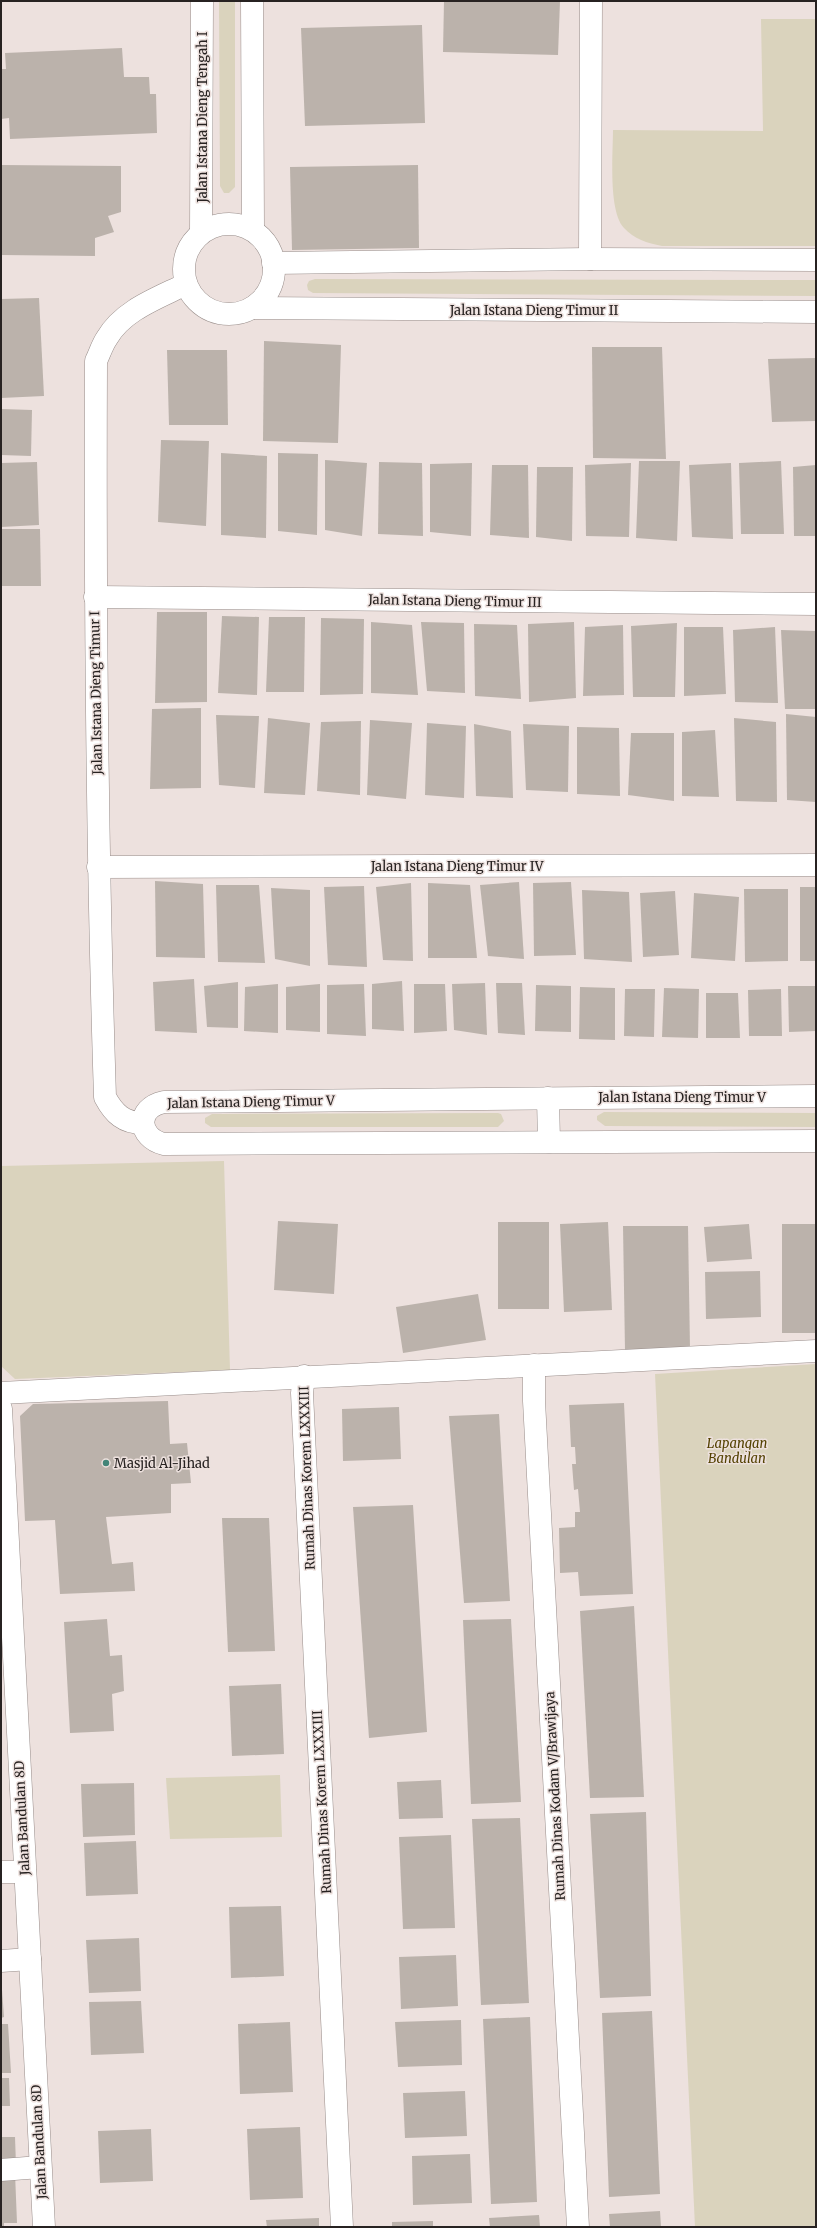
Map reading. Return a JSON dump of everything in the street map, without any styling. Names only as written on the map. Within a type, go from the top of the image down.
[{"type":"street","name":"Jalan Istana Dieng Tengah I","points":[[202,1],[202,232]]},
{"type":"street","points":[[252,1],[253,230]]},
{"type":"street","points":[[590,259],[591,1]]},
{"type":"street","points":[[227,223],[240,225],[253,230],[268,245],[274,270],[271,285],[264,298],[252,308],[237,314],[221,314],[206,308],[194,298],[186,284],[183,270],[185,255],[191,242],[202,232],[214,226],[227,223]]},
{"type":"street","points":[[273,263],[590,259],[816,260]]},
{"type":"street","name":"Jalan Istana Dieng Timur I","points":[[144,1123],[124,1120],[113,1111],[105,1097],[98,867],[95,597],[96,361],[107,338],[121,320],[141,306],[186,284]]},
{"type":"street","name":"Jalan Istana Dieng Timur II","points":[[252,308],[816,312]]},
{"type":"street","name":"Jalan Istana Dieng Timur III","points":[[95,597],[816,604]]},
{"type":"street","name":"Jalan Istana Dieng Timur IV","points":[[98,867],[816,865]]},
{"type":"street","name":"Jalan Istana Dieng Timur V","points":[[144,1123],[148,1109],[154,1104],[164,1102],[816,1096]]},
{"type":"street","points":[[548,1098],[549,1142]]},
{"type":"street","points":[[144,1123],[147,1134],[153,1141],[164,1144],[816,1141]]},
{"type":"street","points":[[1,1393],[304,1376],[816,1351]]},
{"type":"street","name":"Rumah Dinas Kodam V/Brawijaya","points":[[534,1365],[534,1401],[578,2227]]},
{"type":"street","name":"Rumah Dinas Korem LXXXIII","points":[[304,1376],[302,1394],[342,2227]]},
{"type":"street","name":"Jalan Bandulan 8D","points":[[1,1409],[9,1728],[25,1872],[44,2227]]},
{"type":"street","points":[[1,1872],[25,1872]]},
{"type":"street","points":[[1,1961],[30,1959]]},
{"type":"street","points":[[1,2170],[40,2167]]},
{"type":"green space","points":[[219,1],[235,1],[235,187],[229,193],[224,193],[220,186]]},
{"type":"green space","points":[[761,19],[816,19],[816,246],[662,246],[636,238],[624,228],[619,220],[613,196],[613,130],[763,131]]},
{"type":"green space","points":[[315,279],[816,280],[816,296],[313,293],[308,290],[307,285],[309,281]]},
{"type":"green space","points":[[604,1112],[816,1113],[816,1127],[605,1126],[597,1120],[597,1116]]},
{"type":"green space","points":[[212,1114],[501,1114],[504,1121],[498,1127],[211,1127],[205,1123],[205,1118]]},
{"type":"green space","points":[[224,1161],[230,1370],[15,1379],[1,1366],[1,1166]]},
{"type":"green space","name":"Lapangan Bandulan","points":[[816,1364],[816,2227],[695,2227],[655,1374]]},
{"type":"green space","points":[[280,1775],[282,1837],[170,1839],[166,1778]]},
{"type":"building","points":[[444,1],[560,1],[558,55],[443,52]]},
{"type":"building","points":[[422,25],[425,123],[305,126],[301,28]]},
{"type":"building","points":[[122,48],[124,77],[149,77],[150,94],[156,94],[157,133],[10,139],[9,118],[1,119],[1,69],[6,69],[5,53]]},
{"type":"building","points":[[1,165],[121,166],[121,212],[108,216],[114,232],[95,238],[95,256],[1,255]]},
{"type":"building","points":[[418,165],[419,248],[292,250],[290,167]]},
{"type":"building","points":[[39,298],[44,396],[1,398],[1,299]]},
{"type":"building","points":[[264,341],[341,345],[338,443],[263,441]]},
{"type":"building","points":[[592,347],[662,347],[666,459],[593,458]]},
{"type":"building","points":[[167,350],[227,350],[228,425],[169,425]]},
{"type":"building","points":[[816,358],[816,421],[772,422],[768,359]]},
{"type":"building","points":[[1,409],[32,410],[31,456],[1,455]]},
{"type":"building","points":[[161,440],[209,441],[206,526],[158,522]]},
{"type":"building","points":[[221,453],[267,456],[266,538],[221,535]]},
{"type":"building","points":[[278,453],[318,454],[317,535],[278,531]]},
{"type":"building","points":[[325,460],[367,463],[362,536],[325,530]]},
{"type":"building","points":[[639,461],[680,461],[677,541],[636,538]]},
{"type":"building","points":[[781,461],[784,534],[741,534],[739,463]]},
{"type":"building","points":[[37,462],[39,525],[1,527],[1,463]]},
{"type":"building","points":[[379,462],[422,463],[423,536],[378,534]]},
{"type":"building","points":[[472,463],[471,536],[430,532],[430,464]]},
{"type":"building","points":[[631,463],[629,537],[586,536],[585,465]]},
{"type":"building","points":[[731,463],[733,539],[692,537],[689,465]]},
{"type":"building","points":[[492,465],[528,465],[529,538],[490,535]]},
{"type":"building","points":[[816,465],[816,536],[794,536],[793,467]]},
{"type":"building","points":[[537,467],[573,467],[572,541],[536,537]]},
{"type":"building","points":[[1,529],[40,529],[41,586],[1,586]]},
{"type":"building","points":[[157,612],[207,612],[207,702],[155,703]]},
{"type":"building","points":[[222,616],[259,617],[257,695],[218,693]]},
{"type":"building","points":[[269,617],[305,617],[304,692],[266,692]]},
{"type":"building","points":[[321,618],[364,619],[363,694],[320,695]]},
{"type":"building","points":[[371,622],[412,625],[418,695],[371,693]]},
{"type":"building","points":[[421,622],[464,623],[465,693],[427,691]]},
{"type":"building","points":[[574,622],[576,698],[529,702],[528,624]]},
{"type":"building","points":[[677,623],[675,697],[633,697],[631,626]]},
{"type":"building","points":[[474,624],[517,625],[521,699],[475,696]]},
{"type":"building","points":[[623,625],[624,695],[583,696],[585,627]]},
{"type":"building","points":[[684,627],[723,627],[726,694],[684,696]]},
{"type":"building","points":[[775,627],[778,703],[735,702],[733,630]]},
{"type":"building","points":[[781,630],[816,631],[816,709],[785,709]]},
{"type":"building","points":[[201,708],[201,788],[150,789],[152,709]]},
{"type":"building","points":[[786,714],[816,717],[816,802],[787,800]]},
{"type":"building","points":[[216,715],[259,716],[255,788],[219,785]]},
{"type":"building","points":[[268,718],[310,723],[305,795],[264,793]]},
{"type":"building","points":[[734,718],[776,722],[777,802],[736,801]]},
{"type":"building","points":[[370,720],[412,723],[406,799],[367,795]]},
{"type":"building","points":[[361,721],[360,795],[317,791],[321,722]]},
{"type":"building","points":[[427,723],[466,726],[464,798],[425,795]]},
{"type":"building","points":[[474,724],[511,731],[513,798],[476,796]]},
{"type":"building","points":[[523,724],[569,726],[568,792],[526,790]]},
{"type":"building","points":[[577,727],[619,728],[620,796],[577,794]]},
{"type":"building","points":[[715,730],[719,797],[682,796],[682,732]]},
{"type":"building","points":[[631,733],[674,733],[674,801],[628,795]]},
{"type":"building","points":[[155,881],[203,884],[205,958],[156,957]]},
{"type":"building","points":[[519,882],[524,959],[488,956],[480,885]]},
{"type":"building","points":[[571,882],[576,955],[534,956],[533,883]]},
{"type":"building","points":[[411,883],[413,961],[383,960],[376,887]]},
{"type":"building","points":[[428,883],[470,885],[477,958],[428,958]]},
{"type":"building","points":[[216,885],[259,885],[265,963],[218,962]]},
{"type":"building","points":[[364,886],[367,967],[328,965],[324,887]]},
{"type":"building","points":[[800,887],[816,887],[816,961],[800,961]]},
{"type":"building","points":[[271,888],[310,890],[310,966],[275,959]]},
{"type":"building","points":[[744,889],[788,889],[788,961],[745,962]]},
{"type":"building","points":[[582,890],[629,892],[632,962],[584,959]]},
{"type":"building","points":[[675,891],[679,955],[643,957],[640,893]]},
{"type":"building","points":[[694,893],[739,897],[735,961],[691,958]]},
{"type":"building","points":[[194,979],[197,1033],[155,1031],[153,982]]},
{"type":"building","points":[[402,981],[404,1031],[372,1029],[372,984]]},
{"type":"building","points":[[238,982],[238,1028],[207,1027],[204,986]]},
{"type":"building","points":[[485,983],[487,1035],[454,1030],[452,984]]},
{"type":"building","points":[[496,983],[522,983],[525,1035],[498,1033]]},
{"type":"building","points":[[278,984],[278,1033],[244,1031],[245,987]]},
{"type":"building","points":[[320,984],[320,1032],[286,1030],[286,987]]},
{"type":"building","points":[[364,984],[366,1036],[327,1034],[327,985]]},
{"type":"building","points":[[414,984],[445,984],[447,1031],[414,1033]]},
{"type":"building","points":[[536,985],[571,986],[571,1032],[535,1031]]},
{"type":"building","points":[[788,986],[816,986],[816,1031],[789,1032]]},
{"type":"building","points":[[580,987],[615,988],[615,1040],[579,1039]]},
{"type":"building","points":[[664,988],[699,989],[698,1038],[662,1037]]},
{"type":"building","points":[[625,989],[655,989],[654,1037],[624,1036]]},
{"type":"building","points":[[781,989],[782,1036],[749,1036],[748,990]]},
{"type":"building","points":[[706,993],[738,993],[740,1038],[706,1038]]},
{"type":"building","points":[[278,1221],[338,1224],[334,1294],[274,1290]]},
{"type":"building","points":[[498,1222],[549,1222],[549,1309],[498,1309]]},
{"type":"building","points":[[608,1222],[612,1310],[564,1312],[560,1224]]},
{"type":"building","points":[[749,1224],[752,1259],[707,1262],[704,1227]]},
{"type":"building","points":[[782,1224],[816,1224],[816,1333],[782,1333]]},
{"type":"building","points":[[623,1226],[688,1226],[690,1349],[625,1350]]},
{"type":"building","points":[[760,1271],[761,1317],[706,1319],[705,1272]]},
{"type":"building","points":[[478,1294],[486,1340],[403,1353],[396,1307]]},
{"type":"building","name":"Masjid Al-Jihad","points":[[168,1401],[170,1444],[187,1443],[191,1483],[171,1484],[171,1513],[106,1517],[112,1564],[133,1562],[135,1591],[60,1594],[55,1520],[25,1521],[20,1416],[33,1404]]},
{"type":"building","points":[[624,1403],[633,1594],[580,1596],[578,1572],[560,1573],[559,1528],[575,1527],[575,1512],[580,1512],[578,1489],[574,1490],[572,1464],[576,1464],[575,1447],[571,1447],[569,1405]]},
{"type":"building","points":[[399,1407],[401,1459],[343,1461],[342,1409]]},
{"type":"building","points":[[499,1414],[510,1601],[464,1603],[449,1416]]},
{"type":"building","points":[[413,1505],[427,1732],[369,1738],[353,1507]]},
{"type":"building","points":[[222,1518],[269,1518],[275,1651],[228,1652]]},
{"type":"building","points":[[634,1606],[644,1797],[590,1798],[580,1611]]},
{"type":"building","points":[[107,1619],[110,1656],[122,1655],[124,1691],[112,1694],[114,1731],[70,1733],[64,1622]]},
{"type":"building","points":[[511,1619],[521,1802],[471,1804],[463,1620]]},
{"type":"building","points":[[281,1684],[284,1754],[232,1756],[229,1686]]},
{"type":"building","points":[[441,1780],[443,1818],[399,1819],[397,1782]]},
{"type":"building","points":[[134,1783],[135,1835],[83,1837],[81,1784]]},
{"type":"building","points":[[646,1812],[651,1996],[600,1998],[590,1814]]},
{"type":"building","points":[[520,1818],[529,2003],[481,2005],[472,1819]]},
{"type":"building","points":[[451,1835],[455,1928],[403,1929],[399,1837]]},
{"type":"building","points":[[136,1841],[138,1894],[86,1896],[84,1843]]},
{"type":"building","points":[[281,1906],[284,1976],[231,1978],[229,1907]]},
{"type":"building","points":[[139,1938],[141,1991],[89,1993],[86,1940]]},
{"type":"building","points":[[456,1955],[458,2006],[401,2009],[399,1957]]},
{"type":"building","points":[[1,1976],[4,2017],[1,2018]]},
{"type":"building","points":[[141,2001],[144,2053],[91,2055],[89,2002]]},
{"type":"building","points":[[652,2011],[660,2194],[609,2197],[602,2013]]},
{"type":"building","points":[[530,2017],[537,2202],[491,2204],[483,2019]]},
{"type":"building","points":[[461,2020],[462,2065],[398,2067],[395,2022]]},
{"type":"building","points":[[290,2022],[293,2092],[240,2094],[238,2024]]},
{"type":"building","points":[[1,2024],[8,2024],[11,2073],[1,2073]]},
{"type":"building","points":[[1,2078],[9,2078],[10,2106],[1,2106]]},
{"type":"building","points":[[465,2091],[467,2136],[405,2138],[403,2093]]},
{"type":"building","points":[[300,2127],[303,2198],[250,2200],[247,2129]]},
{"type":"building","points":[[151,2129],[153,2181],[100,2183],[98,2131]]},
{"type":"building","points":[[1,2137],[15,2137],[16,2165],[1,2166]]},
{"type":"building","points":[[470,2154],[472,2203],[413,2205],[412,2156]]},
{"type":"building","points":[[15,2173],[17,2223],[4,2223],[4,2227],[1,2227],[1,2174]]},
{"type":"building","points":[[660,2211],[661,2227],[610,2227],[609,2214]]},
{"type":"building","points":[[539,2215],[540,2227],[490,2227],[489,2218]]},
{"type":"building","points":[[319,2218],[319,2227],[267,2227],[266,2220]]},
{"type":"building","points":[[433,2221],[433,2227],[392,2227],[392,2222]]},
{"type":"place","name":"Masjid Al-Jihad","points":[[106,1463]]}]
